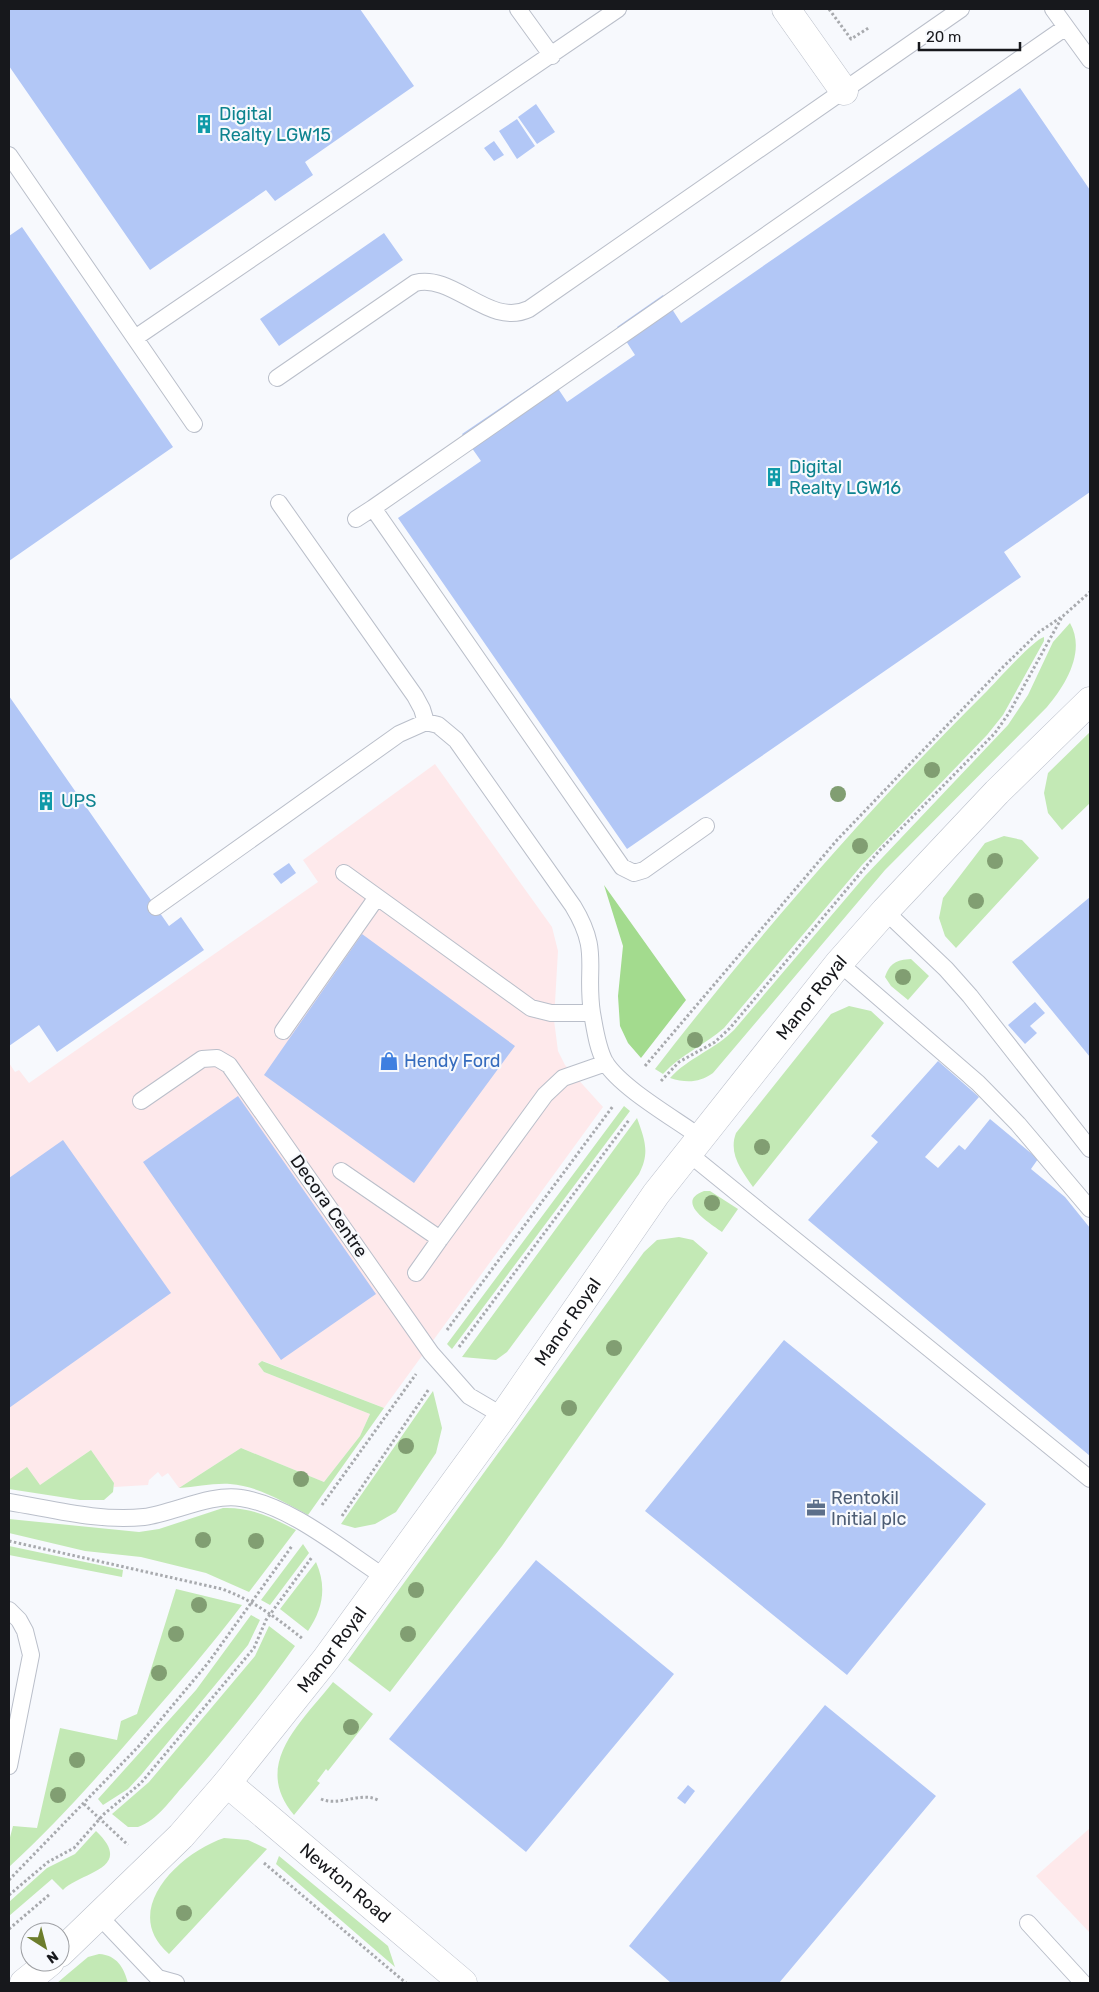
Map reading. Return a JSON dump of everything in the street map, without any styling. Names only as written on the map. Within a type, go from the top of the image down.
[{"type":"street","points":[[786,9],[844,91]]},
{"type":"street","name":"Manor Royal","points":[[70,1944],[152,1866],[228,1783],[326,1659],[503,1416],[656,1194],[840,964],[885,910],[1002,786],[1090,701]]},
{"type":"street","name":"Newton Road","points":[[228,1783],[463,1983]]},
{"type":"street","points":[[24,1983],[38,1972]]},
{"type":"lane","points":[[518,9],[552,56]]},
{"type":"lane","points":[[134,338],[552,56],[618,9]]},
{"type":"lane","points":[[277,378],[415,283],[434,283],[504,312],[519,313],[529,309],[961,9]]},
{"type":"lane","points":[[1053,9],[1090,60]]},
{"type":"lane","points":[[356,519],[1066,27]]},
{"type":"lane","points":[[9,155],[194,424]]},
{"type":"lane","points":[[279,503],[420,703],[426,722]]},
{"type":"lane","points":[[372,508],[622,867],[634,873],[644,870],[706,826]]},
{"type":"lane","points":[[156,907],[399,734],[426,722],[438,725],[456,740],[581,918],[589,936],[592,952],[590,993],[592,1013],[598,1043],[606,1063],[623,1081],[645,1098],[694,1145],[1090,1479]]},
{"type":"lane","points":[[344,873],[531,1008],[551,1013],[592,1013]]},
{"type":"lane","points":[[283,1031],[377,897]]},
{"type":"lane","points":[[885,910],[946,968],[1090,1149]]},
{"type":"lane","points":[[840,964],[978,1083],[1018,1124],[1090,1209]]},
{"type":"lane","name":"Decora Centre","points":[[142,1101],[202,1059],[217,1058],[229,1065],[443,1367],[469,1396],[503,1416]]},
{"type":"lane","points":[[416,1273],[545,1095],[563,1078],[606,1063]]},
{"type":"lane","points":[[341,1171],[440,1239]]},
{"type":"lane","points":[[9,1502],[97,1515],[136,1518],[176,1511],[218,1498],[240,1498],[279,1511],[326,1538],[386,1578]]},
{"type":"lane","points":[[9,1610],[19,1620],[25,1631],[31,1654],[9,1766]]},
{"type":"lane","points":[[100,1917],[148,1969],[158,1978],[171,1983]]},
{"type":"lane","points":[[1028,1923],[1083,1983]]},
{"type":"path","points":[[829,9],[851,39],[870,27]]},
{"type":"path","points":[[9,1895],[48,1862],[74,1848],[100,1818],[142,1783],[254,1648],[270,1614],[326,1538],[443,1367],[645,1098],[679,1062],[715,1042],[730,1028],[879,851],[995,733],[1009,713],[1063,616],[1090,592]]},
{"type":"path","points":[[9,1541],[204,1584],[235,1594],[270,1614],[326,1659]]},
{"type":"path","points":[[9,1880],[138,1747],[208,1663],[251,1602]]},
{"type":"path","points":[[321,1799],[331,1802],[367,1797],[378,1800]]},
{"type":"path","points":[[84,1804],[152,1866]]},
{"type":"path","points":[[264,1863],[406,1983]]},
{"type":"path","points":[[9,1929],[50,1894]]},
{"type":"shaded area","points":[[435,764],[552,927],[558,951],[554,1020],[558,1051],[565,1065],[603,1107],[384,1408],[263,1361],[258,1364],[264,1372],[370,1414],[360,1436],[324,1482],[241,1448],[179,1488],[168,1473],[162,1477],[158,1472],[149,1480],[148,1485],[114,1487],[114,1483],[91,1450],[40,1485],[10,1479],[9,1063],[15,1072],[19,1070],[29,1083],[318,882],[303,860]]},
{"type":"shaded area","points":[[1090,1828],[1090,1933],[1036,1876]]},
{"type":"green space","points":[[1070,623],[1076,645],[1072,667],[1061,689],[1047,707],[885,870],[713,1073],[703,1079],[692,1081],[670,1078],[734,1030],[865,876],[1008,725],[1028,695],[1053,642]]},
{"type":"green space","points":[[1044,637],[1044,641],[1003,715],[987,735],[862,865],[724,1028],[677,1061],[663,1074],[655,1069],[773,923],[855,830],[1014,662],[1032,645]]},
{"type":"green space","points":[[1090,732],[1090,803],[1062,830],[1048,813],[1044,793],[1048,773]]},
{"type":"green space","points":[[1004,836],[1022,840],[1039,858],[956,948],[945,936],[939,918],[943,898],[985,843]]},
{"type":"green space","points":[[604,885],[686,1000],[641,1058],[628,1043],[620,1026],[618,996],[623,946]]},
{"type":"green space","points":[[911,959],[929,976],[908,1000],[891,986],[885,977],[891,965],[901,960]]},
{"type":"green space","points":[[849,1006],[871,1011],[884,1023],[753,1187],[737,1162],[734,1148],[736,1133],[831,1014]]},
{"type":"green space","points":[[624,1106],[630,1111],[452,1349],[447,1344]]},
{"type":"green space","points":[[637,1118],[645,1146],[644,1159],[639,1174],[507,1352],[496,1360],[462,1357]]},
{"type":"green space","points":[[704,1191],[710,1191],[738,1209],[722,1232],[703,1218],[693,1206],[692,1201]]},
{"type":"green space","points":[[679,1237],[693,1240],[708,1253],[502,1546],[390,1692],[348,1660],[644,1252],[657,1240]]},
{"type":"green space","points":[[262,1361],[384,1408],[308,1515],[270,1495],[240,1485],[217,1484],[179,1488],[241,1448],[324,1482],[360,1436],[370,1414],[264,1372],[258,1364]]},
{"type":"green space","points":[[433,1391],[442,1428],[436,1453],[396,1512],[375,1524],[355,1528],[341,1524]]},
{"type":"green space","points":[[91,1450],[114,1483],[113,1492],[104,1500],[80,1500],[9,1489],[9,1477],[10,1479],[27,1467],[40,1485]]},
{"type":"green space","points":[[223,1508],[252,1511],[296,1530],[249,1592],[206,1573],[141,1557],[85,1551],[9,1533],[9,1519],[139,1532],[159,1529]]},
{"type":"green space","points":[[303,1544],[309,1553],[270,1605],[261,1600]]},
{"type":"green space","points":[[9,1546],[123,1570],[122,1577],[9,1555]]},
{"type":"green space","points":[[316,1562],[322,1580],[322,1598],[317,1614],[308,1631],[280,1609]]},
{"type":"green space","points":[[176,1589],[242,1605],[194,1665],[112,1760],[62,1815],[9,1867],[9,1841],[13,1826],[37,1828],[60,1728],[117,1740],[121,1721],[137,1714]]},
{"type":"green space","points":[[251,1615],[260,1620],[248,1645],[141,1775],[128,1789],[103,1805],[98,1799],[196,1690]]},
{"type":"green space","points":[[269,1626],[295,1646],[242,1717],[164,1808],[145,1824],[138,1827],[128,1827],[112,1814],[149,1782],[255,1656]]},
{"type":"green space","points":[[333,1682],[373,1714],[328,1771],[326,1769],[317,1781],[320,1783],[294,1815],[282,1796],[278,1778],[279,1761],[286,1744],[296,1728]]},
{"type":"green space","points":[[96,1831],[107,1844],[110,1854],[108,1862],[63,1890],[52,1879],[9,1916],[9,1902],[47,1868],[75,1854]]},
{"type":"green space","points":[[224,1838],[248,1840],[267,1849],[169,1954],[155,1937],[150,1920],[153,1902],[161,1885],[189,1856]]},
{"type":"green space","points":[[279,1856],[388,1946],[395,1967],[276,1864]]},
{"type":"green space","points":[[99,1954],[111,1957],[119,1963],[128,1983],[57,1983],[88,1957]]},
{"type":"building","name":"Digital Realty LGW15","points":[[9,9],[360,9],[414,86],[305,162],[313,175],[275,201],[266,190],[150,270],[9,66]]},
{"type":"building","name":"Digital Realty LGW16","points":[[1020,88],[1090,190],[1090,492],[1004,552],[1021,577],[627,849],[398,518],[481,461],[462,434],[549,375],[567,402],[635,355],[617,327],[663,295],[681,323]]},
{"type":"building","points":[[536,104],[555,132],[537,144],[518,117]]},
{"type":"building","points":[[517,119],[535,146],[517,159],[499,131]]},
{"type":"building","points":[[494,141],[504,155],[494,161],[484,148]]},
{"type":"building","points":[[22,227],[173,447],[9,561],[9,236]]},
{"type":"building","points":[[384,233],[403,260],[279,346],[260,319]]},
{"type":"building","name":"UPS","points":[[9,696],[169,926],[181,917],[204,950],[57,1052],[39,1025],[9,1046]]},
{"type":"building","points":[[289,863],[296,873],[281,884],[273,874]]},
{"type":"building","points":[[1090,897],[1090,1057],[1012,962]]},
{"type":"building","name":"Hendy Ford","points":[[362,934],[515,1046],[414,1183],[264,1075]]},
{"type":"building","points":[[1035,1002],[1045,1013],[1030,1026],[1037,1033],[1025,1044],[1008,1025]]},
{"type":"building","points":[[938,1061],[979,1097],[925,1157],[938,1168],[959,1145],[965,1150],[990,1119],[1038,1159],[1031,1169],[1065,1197],[1090,1228],[1090,1456],[808,1220],[878,1142],[871,1136]]},
{"type":"building","points":[[238,1096],[376,1294],[281,1360],[143,1162]]},
{"type":"building","points":[[63,1140],[171,1293],[9,1408],[9,1178]]},
{"type":"building","name":"Rentokil Initial plc","points":[[784,1340],[986,1504],[847,1675],[645,1511]]},
{"type":"building","points":[[536,1560],[674,1674],[526,1852],[389,1739]]},
{"type":"building","points":[[825,1705],[936,1796],[779,1983],[671,1983],[629,1946]]},
{"type":"building","points":[[688,1785],[695,1791],[685,1804],[677,1798]]},
{"type":"place","name":"Digital Realty LGW15","points":[[204,124]]},
{"type":"place","name":"Digital Realty LGW16","points":[[774,477]]},
{"type":"place","name":"UPS","points":[[46,801]]},
{"type":"place","name":"Hendy Ford","points":[[389,1061]]},
{"type":"place","name":"Rentokil Initial plc","points":[[816,1508]]}]
